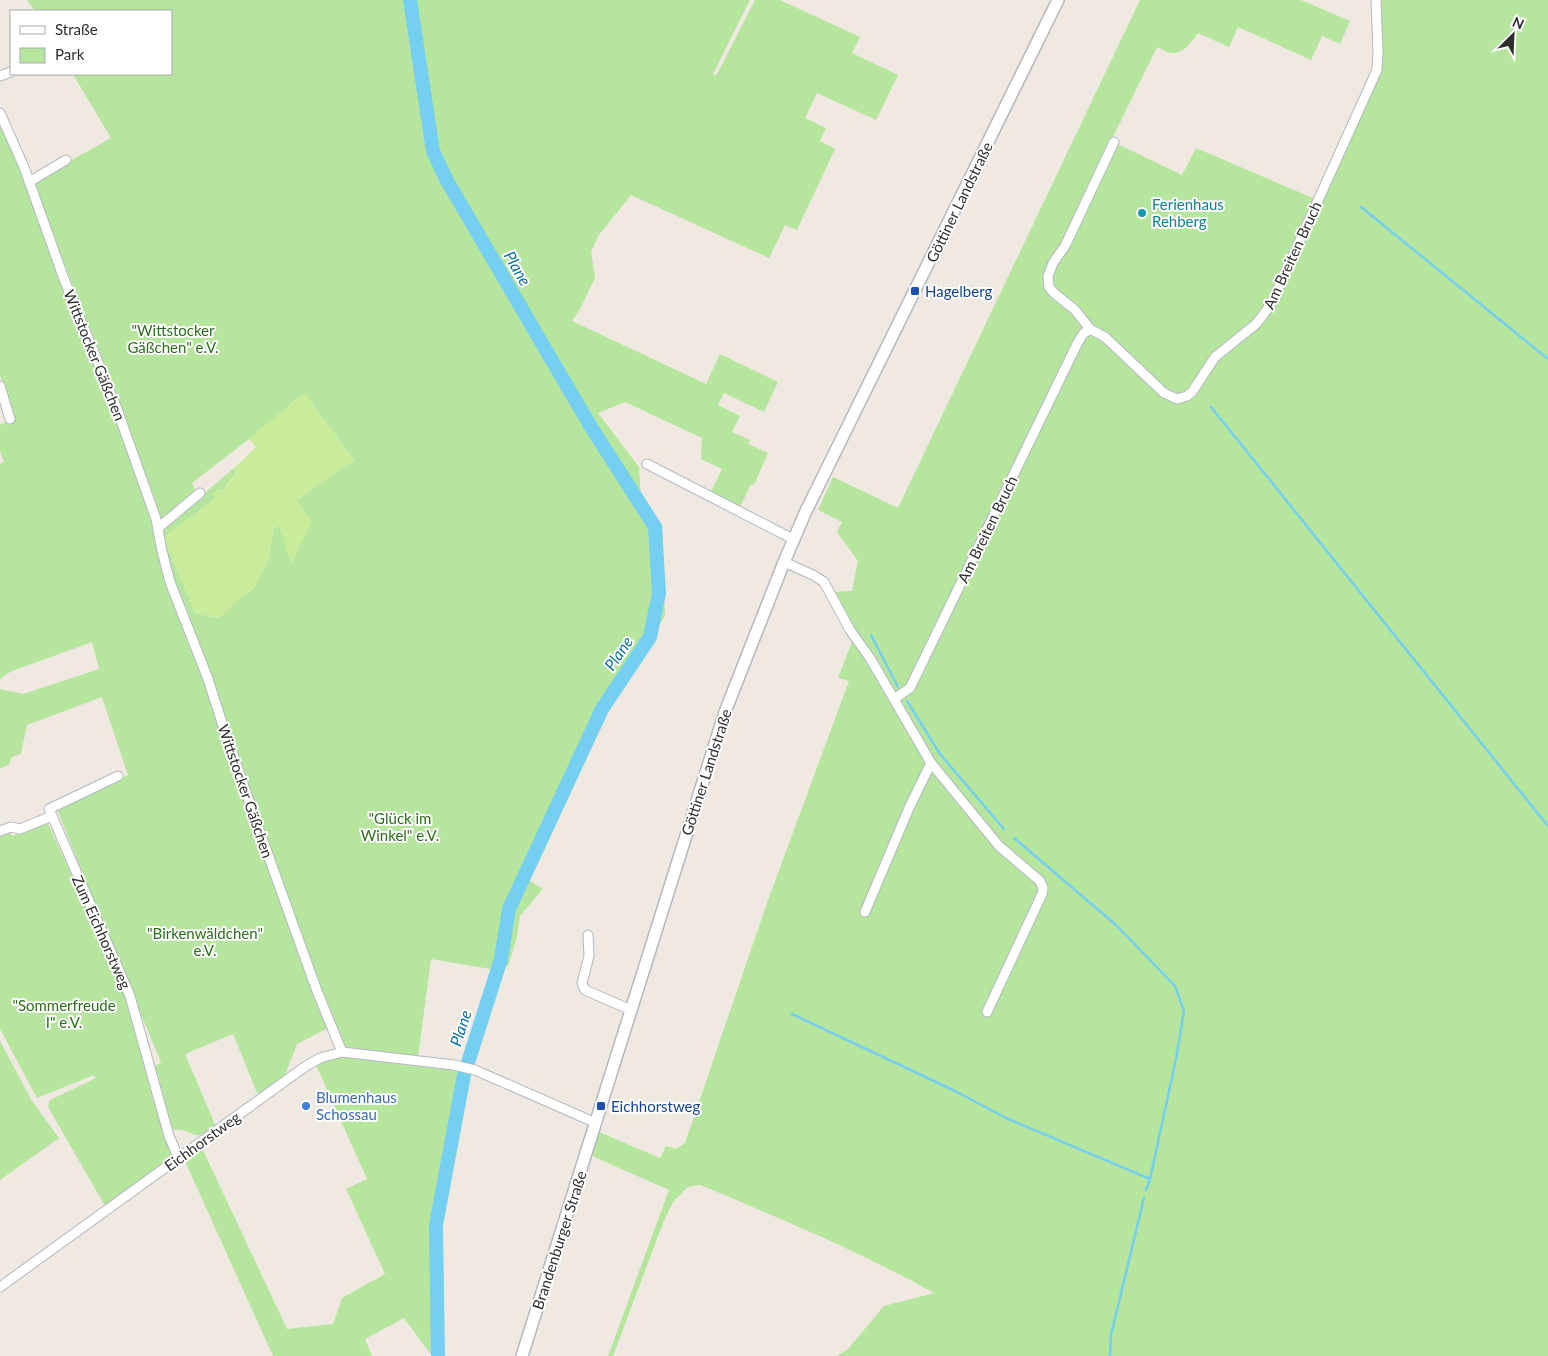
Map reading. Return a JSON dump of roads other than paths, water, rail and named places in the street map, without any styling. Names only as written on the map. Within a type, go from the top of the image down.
[{"type":"street","name":"Göttiner Landstraße","points":[[596,1123],[725,712],[784,562],[794,538],[1058,0]]},
{"type":"street","name":"Am Breiten Bruch","points":[[1114,142],[1065,246],[1053,263],[1048,276],[1050,287],[1054,293],[1075,310],[1090,329],[1105,337],[1164,393],[1177,399],[1187,396],[1192,392],[1215,356],[1249,330],[1262,317],[1273,300],[1377,70],[1376,0]]},
{"type":"street","name":"Wittstocker Gäßchen","points":[[0,113],[29,182],[64,279],[117,409],[158,528],[170,582],[208,679],[317,991],[342,1052]]},
{"type":"street","points":[[29,182],[66,160]]},
{"type":"street","name":"Am Breiten Bruch","points":[[894,699],[910,688],[1077,344],[1083,334],[1090,329]]},
{"type":"street","points":[[0,386],[10,419]]},
{"type":"street","points":[[647,464],[794,538]]},
{"type":"street","points":[[158,528],[200,493]]},
{"type":"street","points":[[784,562],[824,582],[850,630],[931,762],[987,832],[1015,861],[1040,881],[1044,888],[987,1012]]},
{"type":"street","points":[[866,912],[909,808],[931,762]]},
{"type":"street","points":[[0,831],[11,827],[20,829],[52,816],[49,808],[118,776]]},
{"type":"street","name":"Zum Eichhorstweg","points":[[52,816],[130,996],[168,1136],[179,1159]]},
{"type":"street","points":[[588,935],[590,956],[582,983],[585,990],[631,1010]]},
{"type":"street","name":"Eichhorstweg","points":[[0,1287],[306,1066],[320,1058],[342,1052],[454,1065],[475,1070],[596,1123]]},
{"type":"street","name":"Brandenburger Straße","points":[[522,1356],[596,1123]]},
{"type":"waterway","name":"Plane","points":[[410,0],[433,151],[446,179],[591,427],[655,527],[659,593],[650,637],[602,709],[509,909],[501,959],[464,1075],[436,1225],[438,1356]]},
{"type":"waterway","points":[[1361,207],[1548,359]]},
{"type":"waterway","points":[[1211,407],[1548,826]]},
{"type":"waterway","points":[[871,635],[898,687]]},
{"type":"waterway","points":[[907,701],[940,754],[1004,829]]},
{"type":"waterway","points":[[1014,838],[1116,925],[1175,986],[1184,1011],[1176,1059],[1146,1190]]},
{"type":"waterway","points":[[792,1014],[955,1091],[1006,1118],[1150,1179]]},
{"type":"waterway","points":[[1110,1356],[1111,1335],[1144,1198]]},
{"type":"place","name":"Ferienhaus Rehberg","points":[[1142,213]]},
{"type":"place","name":"Hagelberg","points":[[915,291]]},
{"type":"place","name":"Blumenhaus Schossau","points":[[306,1106]]},
{"type":"place","name":"Eichhorstweg","points":[[601,1106]]},
{"type":"park label","name":"\"Wittstocker Gäßchen\" e.V.","points":[[173,338]]},
{"type":"park label","name":"\"Glück im Winkel\" e.V.","points":[[400,826]]},
{"type":"park label","name":"\"Birkenwäldchen\" e.V.","points":[[205,942]]},
{"type":"park label","name":"\"Sommerfreude I\" e.V.","points":[[64,1014]]}]
